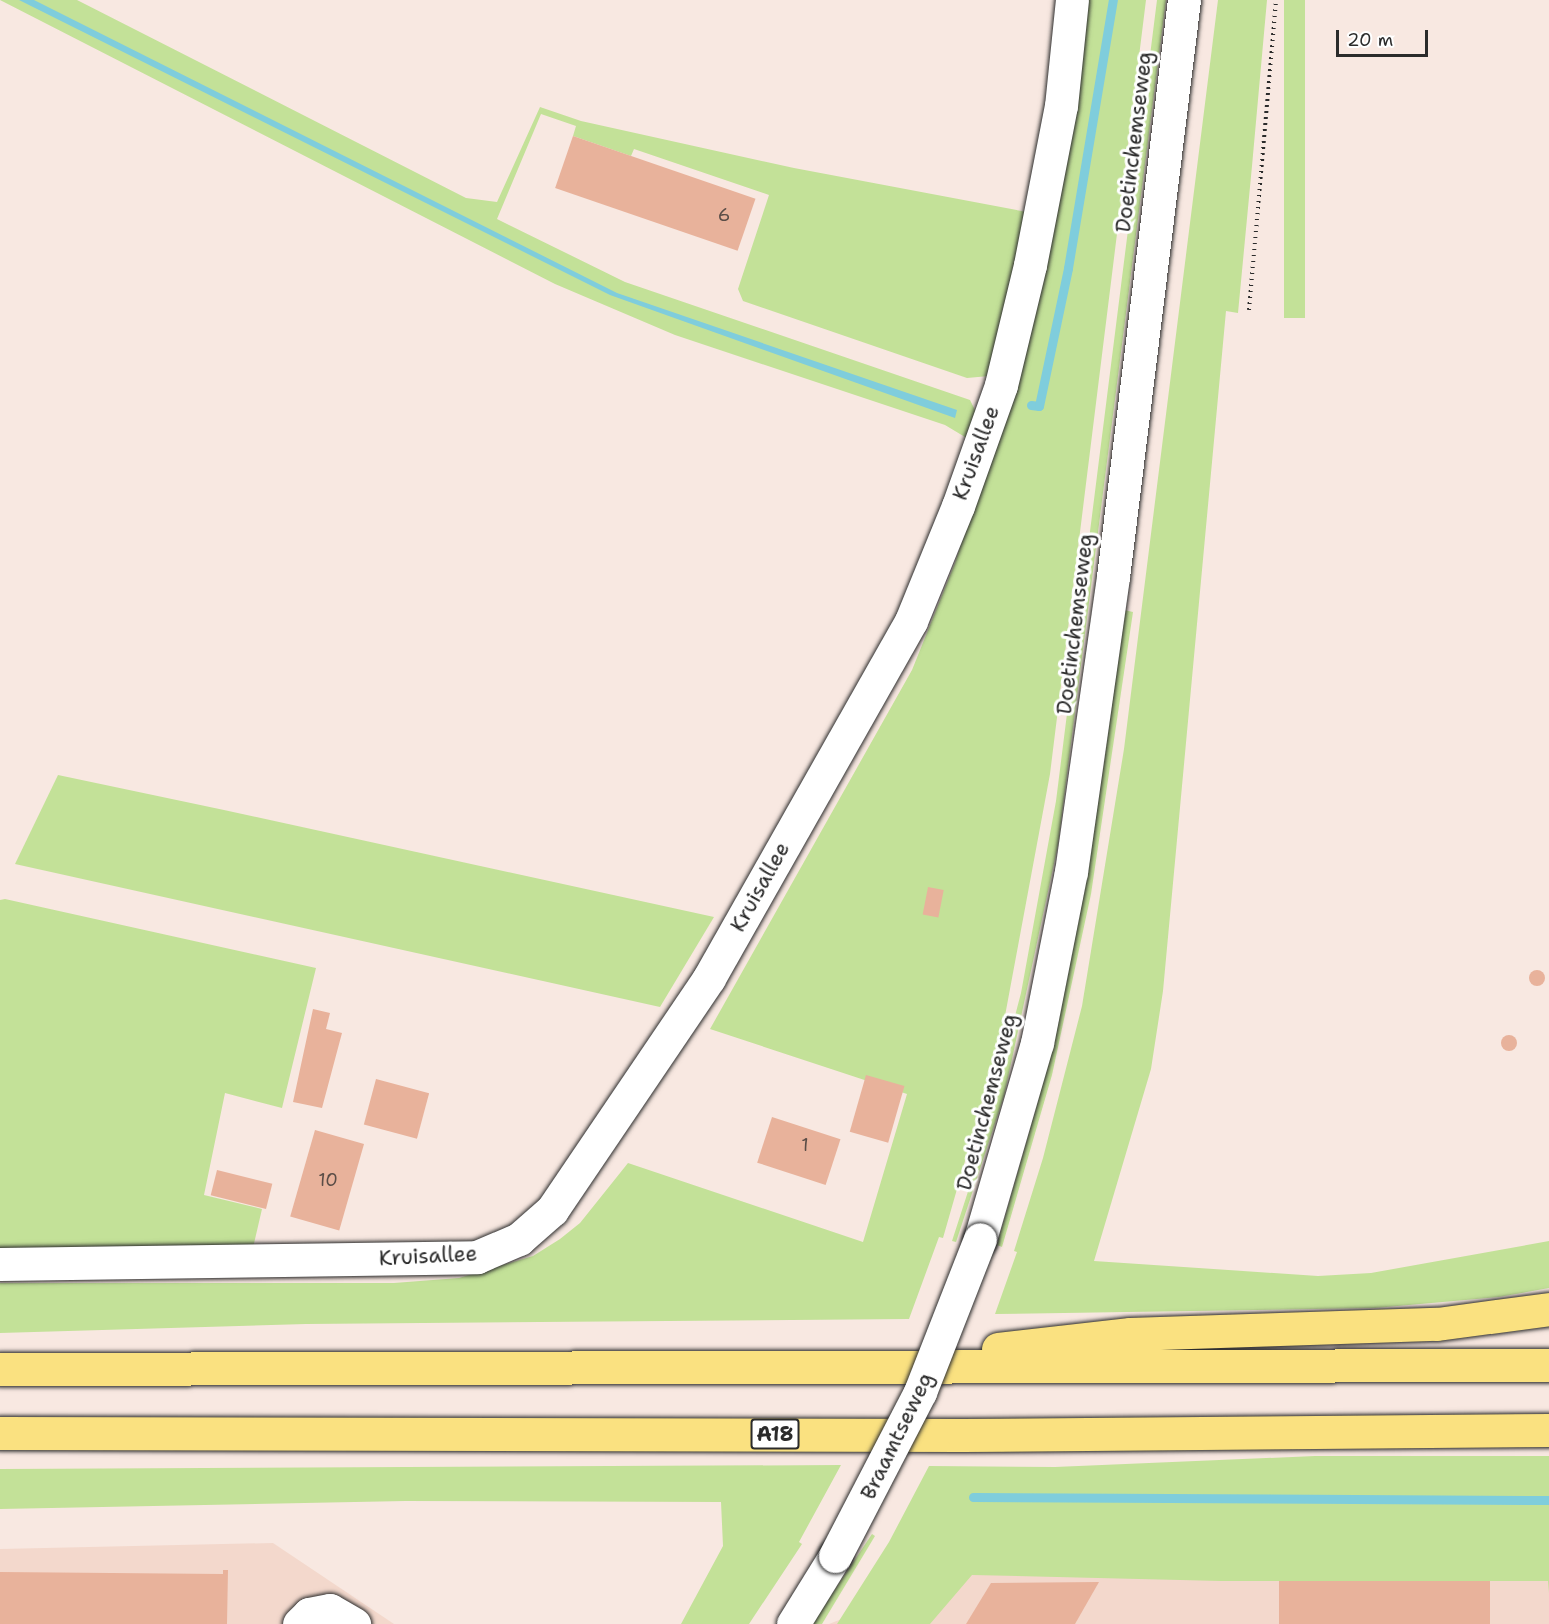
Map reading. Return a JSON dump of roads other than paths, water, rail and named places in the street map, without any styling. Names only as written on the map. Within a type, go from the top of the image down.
[{"type":"highway","points":[[833,1367],[1130,1334],[1437,1324],[1549,1309]]},
{"type":"highway","points":[[0,1370],[1549,1365]]},
{"type":"highway","name":"A18","points":[[0,1433],[963,1435],[1549,1430]]},
{"type":"street","name":"Kruisallee","points":[[0,1264],[477,1257],[519,1239],[552,1210],[709,978],[911,621],[958,506],[1001,385],[1030,265],[1061,106],[1072,0]]},
{"type":"street","name":"Doetinchemseweg","points":[[980,1239],[1037,1043],[1071,872],[1113,577],[1184,0]]},
{"type":"street","name":"Braamtseweg","points":[[794,1624],[835,1556],[920,1392],[980,1239]]},
{"type":"street","points":[[299,1624],[309,1614],[330,1610],[354,1624]]},
{"type":"water","points":[[19,0],[34,0],[617,293],[957,410],[955,418],[610,295]]},
{"type":"waterway","points":[[1031,405],[1039,406],[1068,268],[1113,0]]},
{"type":"waterway","points":[[973,1497],[1549,1500]]}]
